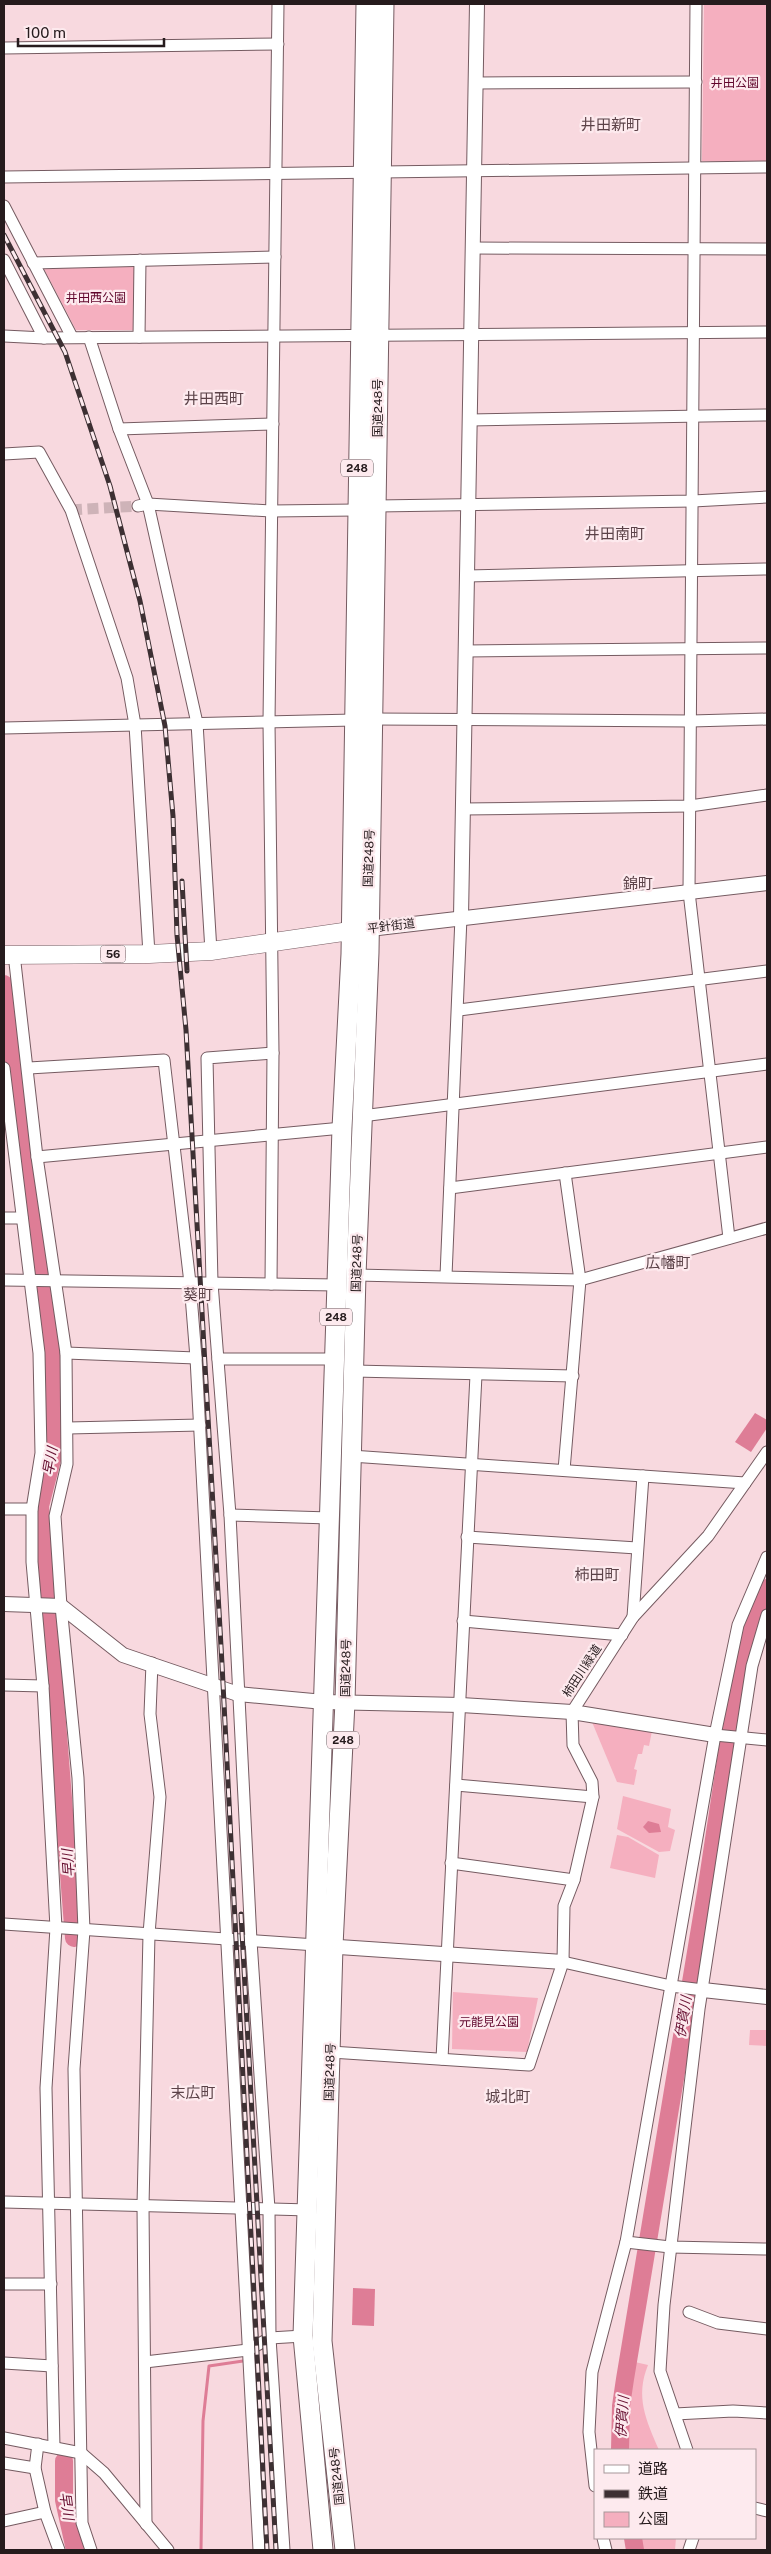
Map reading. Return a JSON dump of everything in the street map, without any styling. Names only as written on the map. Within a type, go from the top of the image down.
[{"type":"highway","name":"国道248号","points":[[345,2550],[322,2341],[331,2052],[324,1946],[324,1702],[342,1128],[359,931],[373,719],[377,506],[362,172],[366,4]]},
{"type":"highway","name":"国道248号","points":[[323,2550],[303,2336],[324,1946],[345,1702],[362,1116],[354,720],[356,510],[381,172],[384,4]]},
{"type":"main road","name":"平針街道","points":[[9,954],[149,954],[211,951],[359,931]]},
{"type":"street","points":[[271,1284],[274,1054],[268,722],[278,4]]},
{"type":"street","points":[[446,1276],[459,1010],[477,4]]},
{"type":"street","points":[[696,4],[695,332],[689,892],[729,1238]]},
{"type":"street","points":[[4,48],[278,44]]},
{"type":"street","points":[[476,83],[696,82]]},
{"type":"street","points":[[4,177],[767,166]]},
{"type":"street","points":[[4,206],[72,337]]},
{"type":"street","points":[[473,248],[767,249]]},
{"type":"street","points":[[33,263],[275,257]]},
{"type":"street","points":[[4,260],[44,338]]},
{"type":"street","points":[[139,336],[140,260]]},
{"type":"street","points":[[4,336],[44,338],[767,332]]},
{"type":"street","points":[[89,337],[143,505],[197,723],[211,951]]},
{"type":"street","points":[[470,420],[767,415]]},
{"type":"street","points":[[119,429],[273,424]]},
{"type":"street","points":[[4,454],[39,452],[71,510],[124,670],[136,725],[149,954]]},
{"type":"street","points":[[377,506],[693,501],[767,497]]},
{"type":"street","points":[[143,505],[272,511],[356,510]]},
{"type":"street","points":[[467,576],[767,570]]},
{"type":"street","points":[[466,651],[767,648]]},
{"type":"street","points":[[373,719],[691,721],[767,719]]},
{"type":"street","points":[[4,728],[354,720]]},
{"type":"street","points":[[463,809],[690,806],[767,795]]},
{"type":"street","name":"平針街道","points":[[359,931],[461,917],[767,883]]},
{"type":"street","points":[[9,954],[28,1068],[37,1157],[66,1354],[67,1464],[56,1516],[61,1606],[78,1778],[84,1930],[74,2069],[82,2523],[91,2550]]},
{"type":"street","points":[[459,1010],[767,970]]},
{"type":"street","points":[[274,1054],[207,1058],[211,1140],[212,1283],[230,1515],[251,1941],[269,2209],[270,2338],[284,2550]]},
{"type":"street","points":[[28,1068],[164,1060],[190,1283],[196,1358],[259,2550]]},
{"type":"street","points":[[362,1116],[454,1106],[767,1064]]},
{"type":"street","points":[[4,1075],[6,1110],[16,1167],[39,1353],[41,1453],[32,1509],[32,1562],[43,1686],[56,1928],[46,2088],[54,2447]]},
{"type":"street","points":[[37,1157],[342,1128]]},
{"type":"street","points":[[450,1188],[767,1147]]},
{"type":"street","points":[[4,1167],[16,1167]]},
{"type":"street","points":[[564,1470],[580,1280],[565,1173]]},
{"type":"street","points":[[4,1218],[22,1218]]},
{"type":"street","points":[[356,1275],[580,1280],[767,1228]]},
{"type":"street","points":[[4,1280],[337,1285]]},
{"type":"street","points":[[66,1354],[196,1358]]},
{"type":"street","points":[[218,1359],[335,1359]]},
{"type":"street","points":[[354,1371],[573,1376]]},
{"type":"street","points":[[331,2052],[442,2059],[445,1954],[461,1705],[467,1537],[476,1375]]},
{"type":"street","points":[[68,1428],[200,1425]]},
{"type":"street","name":"柿田川緑道","points":[[442,2059],[529,2065],[563,1962],[564,1906],[574,1880],[593,1797],[592,1782],[573,1745],[572,1712],[633,1617],[708,1536],[767,1452]]},
{"type":"street","points":[[351,1456],[745,1483]]},
{"type":"street","points":[[633,1617],[643,1476]]},
{"type":"street","points":[[4,1509],[32,1509]]},
{"type":"street","points":[[230,1515],[330,1518]]},
{"type":"street","points":[[467,1537],[637,1548]]},
{"type":"street","points":[[594,2477],[589,2432],[592,2372],[626,2242],[674,1986],[715,1735],[738,1626],[767,1557]]},
{"type":"street","points":[[4,1604],[61,1606],[124,1655],[214,1684],[238,1694],[324,1702],[461,1705],[572,1712],[715,1735],[767,1740]]},
{"type":"street","points":[[687,2449],[660,2371],[670,2247],[703,1990],[752,1666],[767,1615]]},
{"type":"street","points":[[464,1621],[622,1635]]},
{"type":"street","points":[[146,2524],[143,2206],[149,1934],[160,1797],[150,1714],[152,1663]]},
{"type":"street","points":[[4,1685],[43,1686]]},
{"type":"street","points":[[456,1785],[593,1797]]},
{"type":"street","points":[[450,1863],[574,1880]]},
{"type":"street","points":[[4,1924],[563,1962],[674,1986],[767,1997]]},
{"type":"street","points":[[4,2202],[309,2210]]},
{"type":"street","points":[[626,2242],[670,2247],[767,2249]]},
{"type":"street","points":[[4,2284],[51,2284]]},
{"type":"street","points":[[689,2312],[718,2323],[767,2329]]},
{"type":"street","points":[[145,2362],[248,2350],[270,2338],[303,2336]]},
{"type":"street","points":[[4,2363],[52,2366]]},
{"type":"street","points":[[675,2414],[717,2411],[767,2413]]},
{"type":"street","points":[[4,2438],[81,2453],[104,2473],[168,2550]]},
{"type":"street","points":[[38,2444],[35,2468],[45,2512],[59,2550]]},
{"type":"street","points":[[4,2463],[35,2468]]},
{"type":"street","points":[[4,2521],[45,2512]]},
{"type":"green space","name":"井田公園","points":[[704,4],[767,4],[767,162],[702,161]]},
{"type":"green space","name":"井田西公園","points":[[135,265],[133,330],[76,330],[43,267]]},
{"type":"green space","points":[[592,1722],[652,1731],[649,1746],[644,1745],[642,1754],[638,1754],[634,1769],[637,1770],[634,1785],[617,1782]]},
{"type":"green space","points":[[623,1796],[671,1809],[668,1827],[675,1830],[670,1851],[659,1852],[617,1829]]},
{"type":"green space","points":[[617,1835],[628,1837],[659,1855],[655,1878],[610,1868]]},
{"type":"green space","name":"元能見公園","points":[[453,1992],[538,1998],[527,2052],[452,2049]]},
{"type":"green space","points":[[750,2030],[767,2030],[767,2046],[749,2045]]},
{"type":"green space","points":[[635,2362],[648,2365],[642,2388],[642,2398],[646,2418],[659,2449],[627,2449],[628,2407]]},
{"type":"green space","points":[[640,2539],[676,2539],[675,2550],[642,2550]]},
{"type":"shaded area","points":[[755,1413],[767,1420],[767,1428],[751,1452],[735,1442]]},
{"type":"shaded area","points":[[648,1821],[659,1824],[661,1832],[649,1833],[643,1827]]},
{"type":"shaded area","points":[[353,2288],[375,2289],[374,2326],[352,2325]]},
{"type":"waterway","name":"早川","points":[[4,984],[51,1351],[54,1452],[40,1506],[74,1938]]},
{"type":"waterway","name":"伊賀川","points":[[620,2449],[621,2406],[625,2379],[706,1892],[740,1667],[751,1622],[767,1588]]},
{"type":"waterway","points":[[201,2550],[203,2421],[209,2366],[243,2361]]},
{"type":"waterway","name":"早川","points":[[64,2461],[64,2500],[75,2550]]},
{"type":"waterway","name":"伊賀川","points":[[633,2539],[635,2550]]},
{"type":"tunnel","points":[[71,510],[138,506]]},
{"type":"railway","points":[[4,235],[65,352],[110,486],[140,601],[165,726],[173,816],[177,935],[186,1030],[222,1664],[267,2550]]},
{"type":"railway","points":[[182,881],[187,971]]},
{"type":"railway","points":[[241,1914],[276,2550]]},
{"type":"district","name":"井田新町","points":[[611,124]]},
{"type":"district","name":"井田西町","points":[[214,398]]},
{"type":"district","name":"井田南町","points":[[615,533]]},
{"type":"district","name":"錦町","points":[[638,883]]},
{"type":"district","name":"広幡町","points":[[668,1262]]},
{"type":"district","name":"葵町","points":[[198,1294]]},
{"type":"district","name":"柿田町","points":[[597,1574]]},
{"type":"district","name":"末広町","points":[[193,2092]]},
{"type":"district","name":"城北町","points":[[508,2096]]}]
